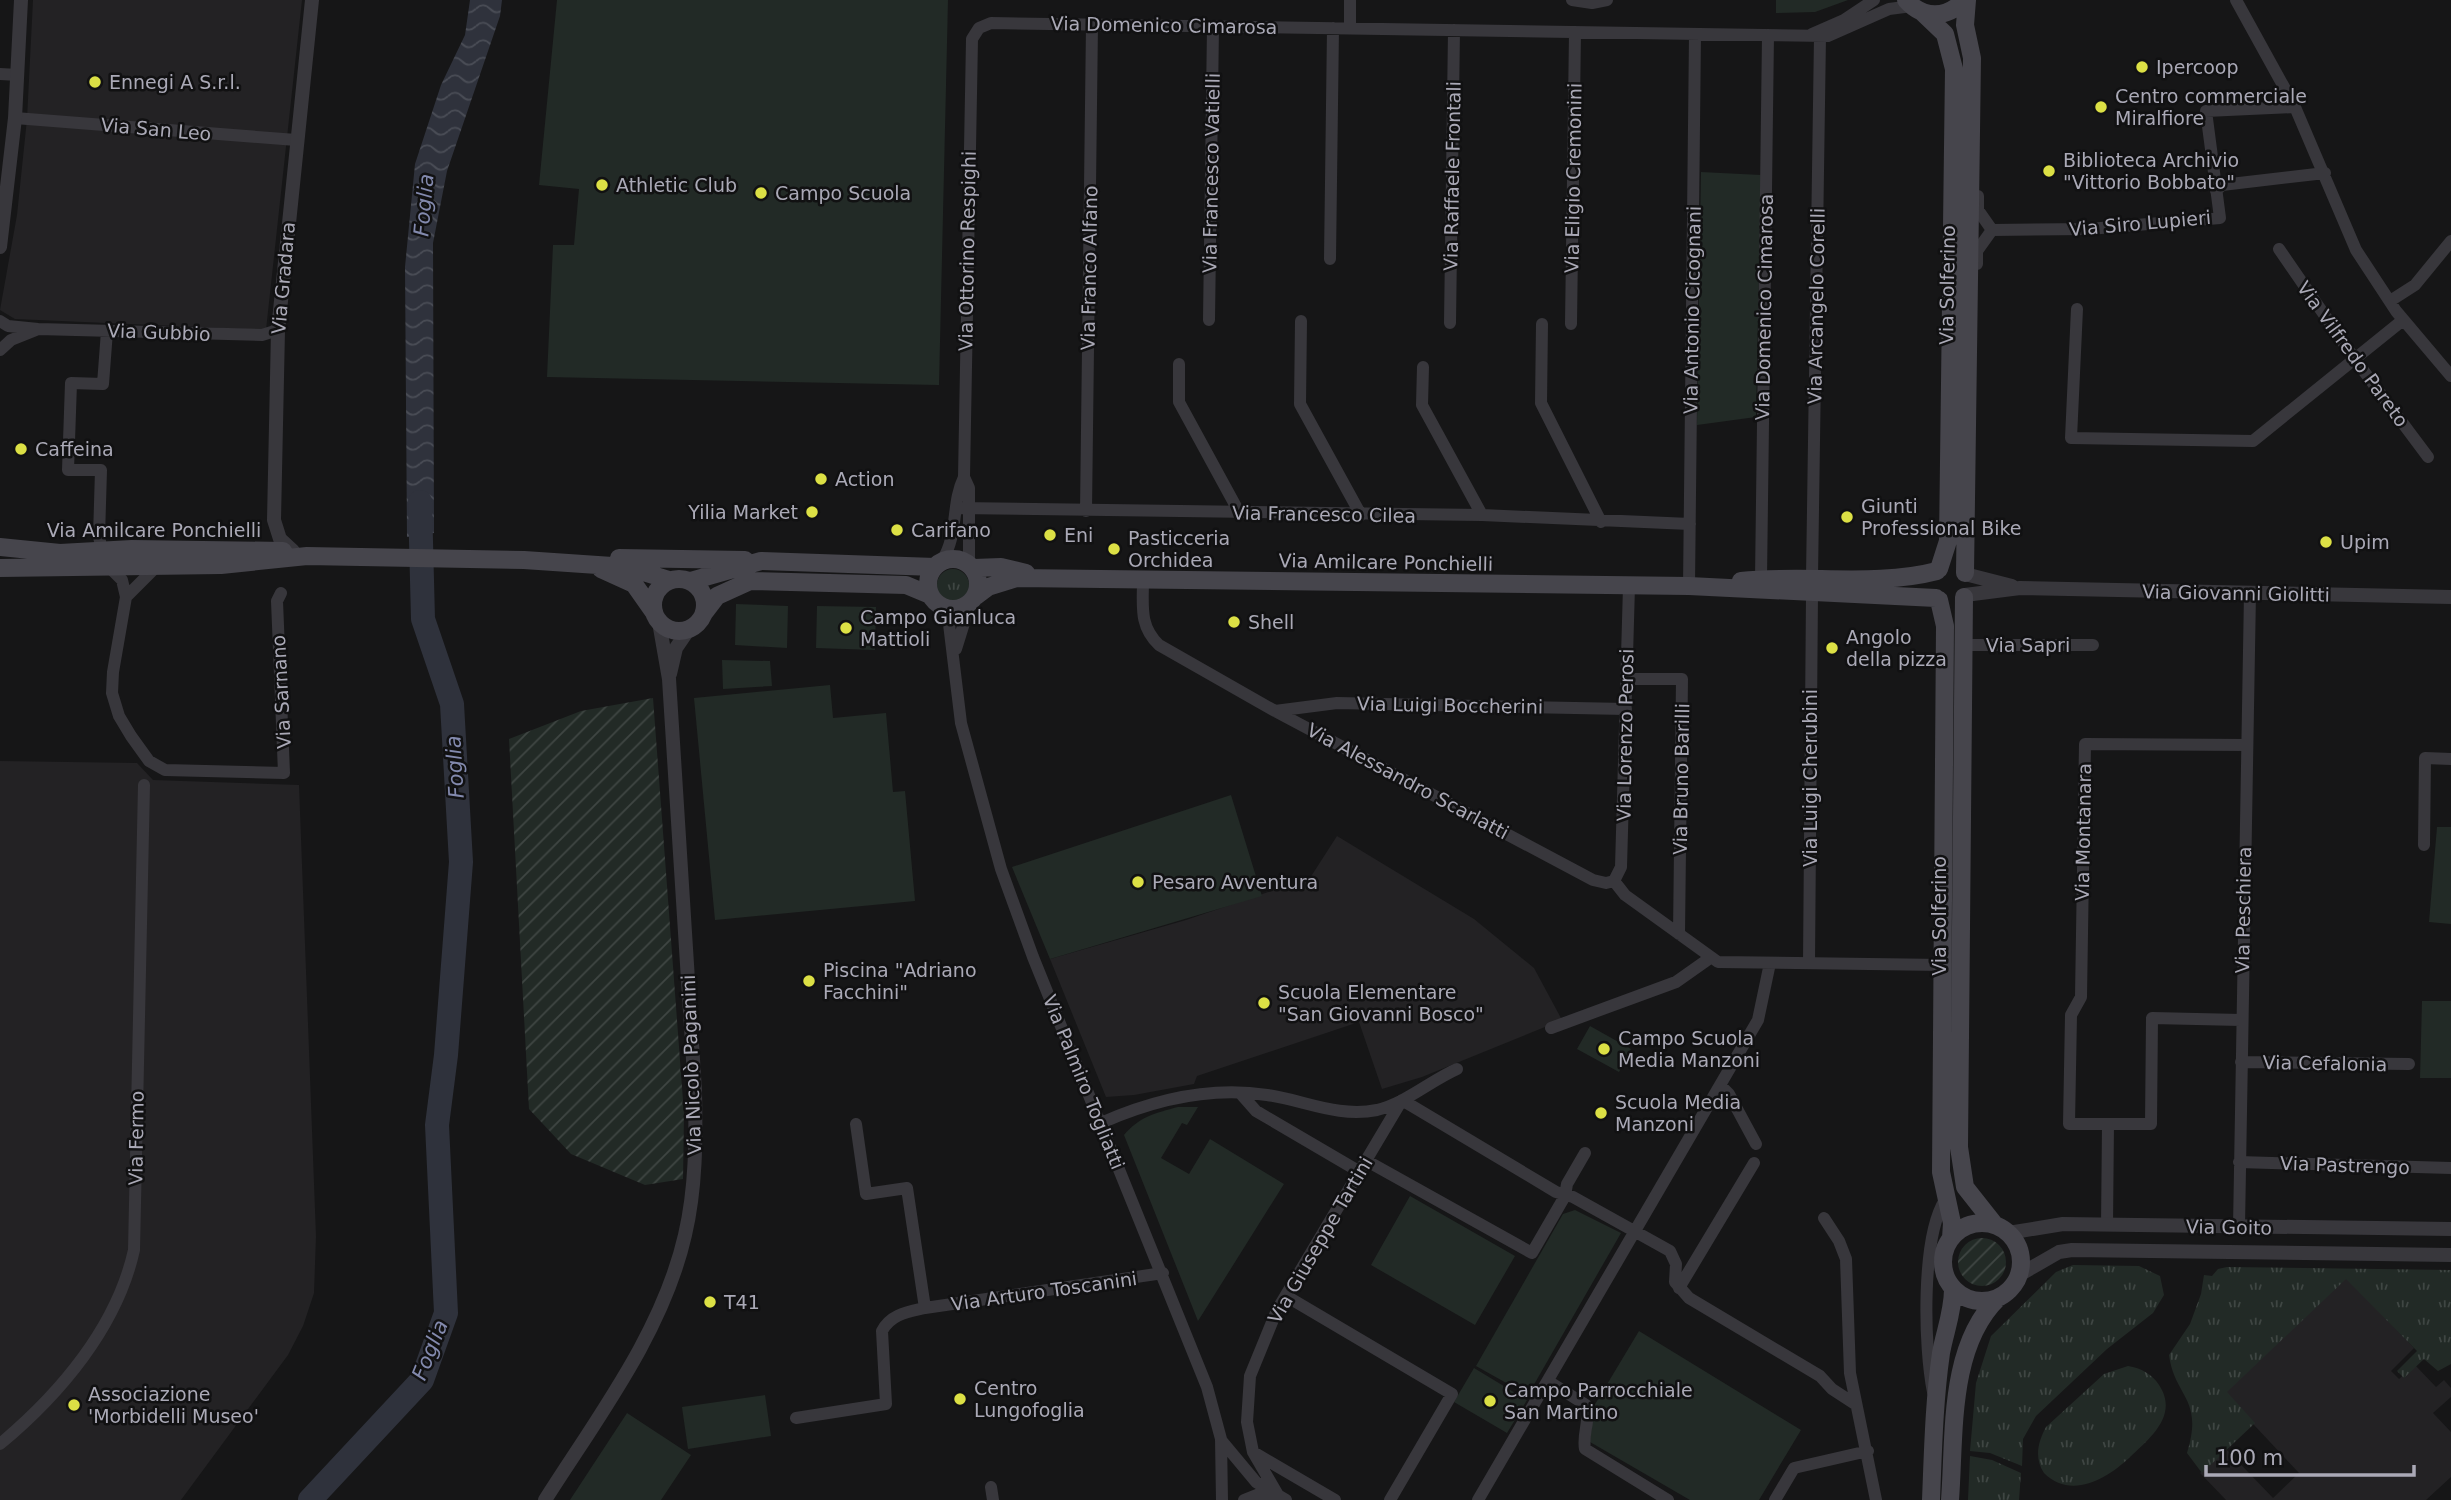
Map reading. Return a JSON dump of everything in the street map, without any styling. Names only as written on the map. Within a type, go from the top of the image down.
[{"type":"main road","name":"Via Solferino","points":[[1914,6],[1945,13],[1965,0]]},
{"type":"main road","name":"Via Solferino","points":[[1965,0],[1964,12],[1972,58],[1965,573],[1969,584],[1965,596],[1962,645],[1959,1147],[1965,1187],[2020,1252],[2019,1275]]},
{"type":"main road","name":"Via Solferino","points":[[1914,6],[1945,34],[1954,69],[1948,541],[1931,584],[1945,626],[1941,1172],[1952,1223],[1951,1238],[1943,1259],[1947,1279],[1954,1289],[1954,1304],[1942,1350],[1931,1500]]},
{"type":"main road","name":"Via Amilcare Ponchielli","points":[[0,547],[158,565],[254,564],[300,554]]},
{"type":"main road","name":"Via Amilcare Ponchielli","points":[[0,568],[105,558],[300,554],[588,563],[643,570],[669,580],[691,581],[761,561],[938,564],[956,559],[972,566],[1001,567],[1024,573],[1082,579]]},
{"type":"main road","points":[[588,563],[628,556],[761,561]]},
{"type":"main road","name":"Via Amilcare Ponchielli","points":[[588,563],[634,584],[656,617]]},
{"type":"main road","points":[[935,600],[928,580],[938,564]]},
{"type":"main road","points":[[972,566],[979,582],[973,600]]},
{"type":"main road","points":[[1938,570],[1955,566],[1965,573]]},
{"type":"main road","name":"Via Amilcare Ponchielli","points":[[689,629],[717,596],[750,581],[906,585],[955,610],[988,587],[1017,578],[1629,586],[1812,585],[1901,579],[1938,570]]},
{"type":"main road","name":"Via Amilcare Ponchielli","points":[[1689,586],[1760,579],[1938,599]]},
{"type":"main road","points":[[669,580],[657,590],[656,617],[672,630],[689,629]]},
{"type":"main road","points":[[691,581],[704,595],[704,613]]},
{"type":"main road","points":[[1938,599],[1950,603],[1965,596]]},
{"type":"main road","points":[[1951,1238],[1971,1224],[2002,1229]]},
{"type":"main road","points":[[1950,1500],[1958,1389],[1966,1352],[1975,1327],[2019,1275]]},
{"type":"main road","points":[[1954,1289],[1975,1300],[1999,1297]]},
{"type":"street","points":[[0,247],[15,118],[21,0]]},
{"type":"street","name":"Via Gradara","points":[[300,554],[280,539],[274,520],[278,330],[312,0]]},
{"type":"street","points":[[1350,0],[1350,29]]},
{"type":"street","points":[[1572,0],[1592,3],[1607,0]]},
{"type":"street","name":"Via Domenico Cimarosa","points":[[1816,35],[1874,0]]},
{"type":"street","points":[[2236,0],[2295,107],[2356,250],[2403,320],[2451,376]]},
{"type":"street","name":"Via Domenico Cimarosa","points":[[979,28],[991,23],[1816,35],[1840,33],[1889,9],[1914,6]]},
{"type":"street","name":"Via Franco Alfano","points":[[1086,511],[1092,24]]},
{"type":"street","name":"Via Francesco Vatielli","points":[[1209,320],[1213,26]]},
{"type":"street","name":"Via Ottorino Respighi","points":[[972,566],[964,508],[958,488],[964,477],[972,39],[979,28]]},
{"type":"street","points":[[1330,258],[1333,28]]},
{"type":"street","name":"Via Raffaele Frontali","points":[[1450,323],[1454,30]]},
{"type":"street","name":"Via Eligio Cremonini","points":[[1571,324],[1574,32]]},
{"type":"street","name":"Via Antonio Cicognani","points":[[1689,586],[1695,34]]},
{"type":"street","name":"Via Domenico Cimarosa","points":[[1760,579],[1768,35]]},
{"type":"street","name":"Via Arcangelo Corelli","points":[[1812,585],[1816,35]]},
{"type":"street","points":[[0,74],[18,75]]},
{"type":"street","name":"Via Siro Lupieri","points":[[1992,230],[2089,229],[2220,218],[2206,111],[2295,107]]},
{"type":"street","points":[[1967,335],[1977,309],[1977,251],[1992,230],[1978,210],[1979,146],[1971,115]]},
{"type":"street","name":"Via San Leo","points":[[15,118],[296,140]]},
{"type":"street","points":[[2216,191],[2222,184],[2325,173]]},
{"type":"street","points":[[2390,301],[2415,285],[2451,240]]},
{"type":"street","name":"Via Vilfredo Pareto","points":[[2279,249],[2354,358],[2428,457]]},
{"type":"street","points":[[2077,309],[2071,438],[2253,442],[2403,320]]},
{"type":"street","name":"Via Gubbio","points":[[0,321],[8,326],[38,330],[262,335],[278,330]]},
{"type":"street","points":[[1301,321],[1300,404],[1361,515]]},
{"type":"street","points":[[1542,324],[1541,403],[1601,522]]},
{"type":"street","name":"Via Gubbio","points":[[0,350],[10,340],[38,330]]},
{"type":"street","points":[[107,331],[103,384],[71,383],[68,470],[101,470],[99,537],[105,558],[122,580],[126,597]]},
{"type":"street","points":[[1179,364],[1179,402],[1239,512]]},
{"type":"street","points":[[1423,367],[1422,405],[1482,515]]},
{"type":"street","name":"Via Ottorino Respighi","points":[[938,564],[953,542],[964,508]]},
{"type":"street","name":"Via Francesco Cilea","points":[[964,508],[1482,515],[1690,524]]},
{"type":"street","points":[[126,597],[158,565]]},
{"type":"street","name":"Via Giovanni Giolitti","points":[[1965,573],[2020,588]]},
{"type":"street","name":"Via Alessandro Scarlatti","points":[[1143,580],[1143,622],[1148,635],[1159,645],[1593,880],[1606,883],[1614,881]]},
{"type":"street","name":"Via Luigi Cherubini","points":[[1809,963],[1812,585]]},
{"type":"street","name":"Via Lorenzo Perosi","points":[[1614,881],[1621,867],[1629,586]]},
{"type":"street","name":"Via Giovanni Giolitti","points":[[1965,596],[2020,588],[2451,597]]},
{"type":"street","name":"Via Sarnano","points":[[126,597],[113,672],[112,694],[119,716],[149,761],[165,770],[284,773],[277,601],[281,593]]},
{"type":"street","name":"Via Peschiera","points":[[2239,1227],[2250,593]]},
{"type":"street","name":"Via Palmiro Togliatti","points":[[935,600],[949,624],[961,723],[992,841],[1033,957],[1207,1387],[1221,1439],[1222,1500]]},
{"type":"street","name":"Via Palmiro Togliatti","points":[[954,660],[973,600]]},
{"type":"street","name":"Via Nicolò Paganini","points":[[545,1500],[647,1334],[673,1273],[691,1202],[696,1151],[695,1091],[669,679],[656,617]]},
{"type":"street","name":"Via Nicolò Paganini","points":[[669,679],[676,648],[689,629]]},
{"type":"street","name":"Via Sapri","points":[[1962,645],[2093,645]]},
{"type":"street","name":"Via Bruno Barilli","points":[[1626,679],[1682,679],[1679,934]]},
{"type":"street","name":"Via Luigi Boccherini","points":[[1275,710],[1336,703],[1626,709]]},
{"type":"street","name":"Via Montanara","points":[[2108,1124],[2069,1124],[2071,1016],[2081,997],[2085,744],[2247,746]]},
{"type":"street","points":[[2424,845],[2425,758],[2451,759]]},
{"type":"street","name":"Via Fermo","points":[[0,1444],[29,1420],[74,1369],[114,1308],[127,1282],[134,1250],[144,785]]},
{"type":"street","points":[[1614,881],[1625,895],[1710,958],[1730,963],[1943,965]]},
{"type":"street","points":[[1551,1028],[1676,982],[1710,958]]},
{"type":"street","points":[[1478,1500],[1758,1020],[1770,963]]},
{"type":"street","points":[[2107,1225],[2108,1124],[2151,1125],[2152,1018],[2241,1020]]},
{"type":"street","name":"Via Cefalonia","points":[[2241,1062],[2409,1064]]},
{"type":"street","points":[[1101,1123],[1170,1098],[1241,1094],[1265,1094],[1339,1112],[1378,1110],[1402,1100],[1457,1069]]},
{"type":"street","points":[[1721,1086],[1729,1094],[1756,1144]]},
{"type":"street","points":[[1241,1094],[1256,1111],[1532,1254],[1565,1196],[1567,1184],[1585,1153]]},
{"type":"street","points":[[1402,1100],[1565,1196],[1573,1197],[1670,1251],[1676,1264],[1675,1282],[1689,1298],[1820,1376],[1832,1389],[1856,1404]]},
{"type":"street","name":"Via Giuseppe Tartini","points":[[1282,1498],[1265,1477],[1253,1452],[1247,1422],[1250,1376],[1286,1296],[1402,1100]]},
{"type":"street","name":"Via Giuseppe Tartini","points":[[1377,1143],[1380,1122],[1378,1110]]},
{"type":"street","name":"Via Arturo Toscanini","points":[[856,1124],[866,1194],[907,1188],[925,1308]]},
{"type":"street","points":[[1679,1288],[1754,1163]]},
{"type":"street","name":"Via Pastrengo","points":[[2239,1163],[2451,1168]]},
{"type":"street","name":"Via Solferino","points":[[1936,1407],[1927,1363],[1931,1238],[1937,1213],[1945,1200]]},
{"type":"street","points":[[1824,1218],[1839,1241],[1846,1259],[1851,1383],[1868,1451],[1876,1500]]},
{"type":"street","name":"Via Goito","points":[[2002,1229],[2051,1224],[2451,1229]]},
{"type":"street","name":"Via Goito","points":[[2019,1275],[2059,1252],[2072,1250],[2451,1255]]},
{"type":"street","name":"Via Arturo Toscanini","points":[[796,1418],[886,1404],[882,1331],[886,1323],[900,1313],[1163,1273]]},
{"type":"street","points":[[1286,1296],[1452,1394],[1391,1500]]},
{"type":"street","points":[[1820,1376],[1851,1383]]},
{"type":"street","points":[[1548,1381],[1586,1405],[1588,1412],[1583,1439],[1585,1449],[1668,1500]]},
{"type":"street","points":[[1221,1439],[1256,1482],[1282,1498]]},
{"type":"street","points":[[1775,1500],[1794,1468],[1868,1451]]},
{"type":"street","points":[[1253,1452],[1335,1500]]},
{"type":"street","points":[[1244,1500],[1259,1494],[1282,1498]]},
{"type":"shaded area","points":[[33,0],[302,0],[266,330],[15,319],[0,310],[17,215],[27,119]]},
{"type":"shaded area","points":[[0,761],[137,763],[153,780],[299,785],[316,1236],[314,1293],[303,1326],[288,1355],[181,1500],[0,1500]]},
{"type":"shaded area","points":[[1337,836],[1474,919],[1534,968],[1562,1020],[1422,1077],[1382,1089],[1359,1022],[1197,1076],[1194,1084],[1134,1095],[1106,1097],[1050,959],[1186,920],[1310,878]]},
{"type":"shaded area","points":[[2346,1277],[2414,1348],[2391,1371],[2399,1379],[2415,1365],[2436,1387],[2444,1380],[2451,1388],[2451,1397],[2433,1413],[2451,1432],[2451,1477],[2426,1500],[2226,1500],[2200,1473],[2226,1449],[2273,1498],[2299,1473],[2224,1393]]},
{"type":"green space","name":"Campo Scuola","points":[[557,0],[948,0],[939,385],[547,377],[553,245],[574,245],[579,189],[539,185]]},
{"type":"green space","points":[[1776,0],[1848,0],[1815,12],[1776,13]]},
{"type":"green space","points":[[1701,172],[1761,175],[1756,417],[1697,425]]},
{"type":"green space","points":[[953,569],[964,574],[969,585],[964,596],[953,601],[942,596],[937,585],[942,574]]},
{"type":"green space","points":[[736,604],[788,606],[787,648],[735,645]]},
{"type":"green space","name":"Campo Gianluca Mattioli","points":[[817,606],[876,607],[875,650],[816,648]]},
{"type":"green space","points":[[722,660],[770,661],[772,686],[723,689]]},
{"type":"green space","points":[[830,685],[833,718],[886,713],[893,792],[905,791],[915,901],[715,920],[694,698]]},
{"type":"green space","points":[[653,698],[684,1114],[683,1179],[645,1185],[571,1154],[529,1109],[509,739],[581,711]]},
{"type":"green space","name":"Pesaro Avventura","points":[[1231,795],[1262,896],[1050,959],[1012,867]]},
{"type":"green space","points":[[2437,827],[2451,827],[2451,924],[2429,922]]},
{"type":"green space","points":[[2422,1001],[2451,1001],[2451,1078],[2420,1078]]},
{"type":"green space","name":"Campo Scuola Media Manzoni","points":[[1590,1026],[1631,1049],[1619,1072],[1577,1049]]},
{"type":"green space","points":[[1178,1107],[1198,1107],[1187,1125],[1182,1123],[1161,1158],[1189,1174],[1210,1139],[1284,1184],[1198,1321],[1124,1135],[1148,1116]]},
{"type":"green space","points":[[1410,1196],[1515,1256],[1475,1325],[1371,1265]]},
{"type":"green space","points":[[1575,1210],[1621,1233],[1528,1395],[1476,1366],[1563,1214]]},
{"type":"green space","points":[[1982,1238],[1991,1239],[1999,1245],[2005,1253],[2005,1271],[1999,1279],[1991,1285],[1982,1286],[1973,1285],[1965,1279],[1959,1271],[1958,1262],[1959,1253],[1965,1245],[1973,1239]]},
{"type":"green space","points":[[2073,1265],[2139,1266],[2160,1276],[2164,1295],[2153,1313],[2107,1349],[2036,1416],[2023,1439],[2022,1466],[1990,1453],[1970,1451],[1976,1383],[1991,1336],[2056,1272]]},
{"type":"green space","points":[[2218,1269],[2451,1270],[2451,1364],[2438,1371],[2424,1359],[2404,1378],[2397,1371],[2417,1351],[2346,1279],[2227,1392],[2255,1423],[2202,1473],[2187,1453],[2192,1421],[2190,1409],[2172,1369],[2169,1355],[2190,1324],[2201,1294],[2204,1275],[2212,1276]]},
{"type":"green space","points":[[1639,1331],[1801,1430],[1759,1500],[1690,1500],[1590,1442],[1594,1406]]},
{"type":"green space","points":[[2128,1366],[2146,1372],[2159,1385],[2166,1406],[2160,1425],[2130,1457],[2100,1479],[2077,1486],[2055,1481],[2044,1473],[2038,1456],[2039,1444],[2046,1427],[2104,1374]]},
{"type":"green space","name":"Campo Parrocchiale San Martino","points":[[1474,1368],[1527,1400],[1507,1433],[1454,1402]]},
{"type":"green space","points":[[765,1395],[771,1436],[688,1449],[682,1407]]},
{"type":"green space","points":[[627,1413],[691,1455],[661,1500],[570,1500]]},
{"type":"green space","points":[[1970,1456],[1992,1460],[2021,1473],[2019,1500],[1968,1500]]},
{"type":"water","name":"Foglia","points":[[470,0],[502,0],[500,16],[447,171],[433,243],[434,533],[407,537],[405,267],[415,164],[441,85],[465,35]]},
{"type":"waterway","name":"Foglia","points":[[310,1500],[422,1380],[446,1313],[437,1125],[446,1055],[461,862],[452,704],[423,619],[420,502]]},
{"type":"place","name":"Ipercoop","points":[[2142,67]]},
{"type":"place","name":"Ennegi A S.r.l.","points":[[95,82]]},
{"type":"place","name":"Centro commerciale Miralfiore","points":[[2101,107]]},
{"type":"place","name":"Biblioteca Archivio \"Vittorio Bobbato\"","points":[[2049,171]]},
{"type":"place","name":"Athletic Club","points":[[602,185]]},
{"type":"place","name":"Campo Scuola","points":[[761,193]]},
{"type":"place","name":"Caffeina","points":[[21,449]]},
{"type":"place","name":"Action","points":[[821,479]]},
{"type":"place","name":"Yilia Market","points":[[812,512]]},
{"type":"place","name":"Giunti Professional Bike","points":[[1847,517]]},
{"type":"place","name":"Carifano","points":[[897,530]]},
{"type":"place","name":"Eni","points":[[1050,535]]},
{"type":"place","name":"Upim","points":[[2326,542]]},
{"type":"place","name":"Pasticceria Orchidea","points":[[1114,549]]},
{"type":"place","name":"Shell","points":[[1234,622]]},
{"type":"place","name":"Campo Gianluca Mattioli","points":[[846,628]]},
{"type":"place","name":"Angolo della pizza","points":[[1832,648]]},
{"type":"place","name":"Pesaro Avventura","points":[[1138,882]]},
{"type":"place","name":"Piscina \"Adriano Facchini\"","points":[[809,981]]},
{"type":"place","name":"Scuola Elementare \"San Giovanni Bosco\"","points":[[1264,1003]]},
{"type":"place","name":"Campo Scuola Media Manzoni","points":[[1604,1049]]},
{"type":"place","name":"Scuola Media Manzoni","points":[[1601,1113]]},
{"type":"place","name":"T41","points":[[710,1302]]},
{"type":"place","name":"Centro Lungofoglia","points":[[960,1399]]},
{"type":"place","name":"Campo Parrocchiale San Martino","points":[[1490,1401]]},
{"type":"place","name":"Associazione 'Morbidelli Museo'","points":[[74,1405]]}]
